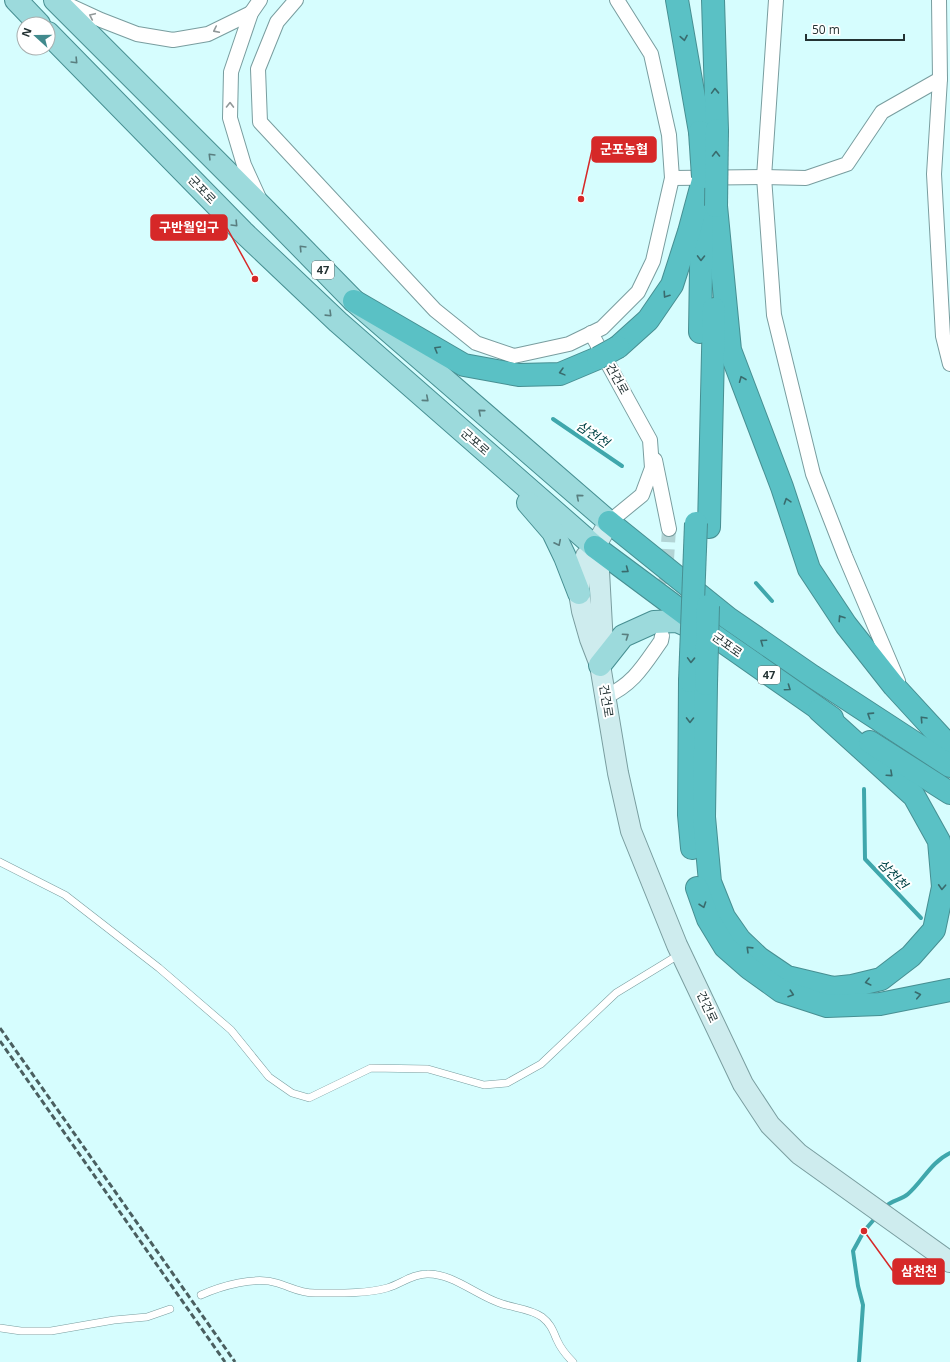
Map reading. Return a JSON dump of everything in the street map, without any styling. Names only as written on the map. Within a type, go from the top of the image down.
[{"type":"highway","points":[[354,301],[464,365],[519,375],[560,374],[598,358],[618,347],[648,320],[672,286],[703,180],[708,131],[677,0]]},
{"type":"highway","points":[[713,0],[708,131],[709,205],[703,525],[698,683],[689,815],[696,884],[708,919],[725,947],[749,968],[781,991],[827,1006],[880,1004],[950,990]]},
{"type":"highway","points":[[703,180],[709,205],[730,350],[780,480],[809,569],[846,625],[894,686],[950,747]]},
{"type":"highway","name":"군포로","points":[[608,522],[728,618],[812,676],[950,766]]},
{"type":"highway","name":"군포로","points":[[595,547],[716,637],[819,710],[950,793]]},
{"type":"highway","points":[[698,683],[704,817],[710,882],[724,917],[740,940],[759,958],[787,977],[833,988],[852,986],[881,979],[911,956],[934,930],[943,887],[939,840],[914,796],[819,710]]},
{"type":"main road","points":[[16,0],[31,16]]},
{"type":"main road","name":"군포로","points":[[54,0],[354,301],[608,522]]},
{"type":"main road","name":"군포로","points":[[56,41],[243,232],[321,306],[595,547]]},
{"type":"main road","points":[[527,487],[524,498],[553,532],[565,557],[579,593]]},
{"type":"main road","name":"건건로","points":[[608,522],[595,547],[586,556],[581,571],[579,593],[582,611],[600,664],[618,773],[632,831],[681,954],[743,1084],[770,1125],[799,1154],[950,1262]]},
{"type":"main road","name":"건건로","points":[[595,547],[599,572],[603,645],[600,664]]},
{"type":"main road","points":[[600,664],[623,636],[654,622],[677,621],[716,637]]},
{"type":"street","points":[[59,0],[101,20],[137,34],[173,40],[208,34],[251,13]]},
{"type":"street","points":[[260,0],[251,13],[231,72],[230,118],[244,165],[263,208]]},
{"type":"street","points":[[296,0],[277,22],[258,69],[260,122],[435,310],[476,343],[514,356],[569,344],[602,328],[638,292],[653,261],[672,178],[669,135],[651,54],[617,0]]},
{"type":"street","points":[[776,0],[764,177],[774,315],[813,474],[845,556],[906,700]]},
{"type":"street","points":[[939,0],[940,80],[934,174],[943,336],[950,364]]},
{"type":"street","points":[[672,178],[806,178],[847,164],[882,112],[940,80]]},
{"type":"street","name":"건건로","points":[[591,333],[650,440],[652,468],[642,495],[608,522]]},
{"type":"street","points":[[650,440],[669,529]]},
{"type":"street","points":[[605,697],[616,692],[635,677],[661,641],[662,636]]},
{"type":"lane","points":[[0,862],[65,895],[159,968],[231,1030],[269,1077],[292,1093],[309,1098],[371,1068],[428,1069],[484,1085],[507,1083],[541,1064],[616,992],[681,954]]},
{"type":"lane","points":[[201,1295],[213,1289],[265,1280],[278,1283],[295,1290],[312,1293],[330,1293],[374,1291],[389,1288],[407,1279],[427,1274],[443,1276],[496,1302],[532,1312],[542,1318],[552,1327],[564,1353],[573,1362]]},
{"type":"lane","points":[[0,1328],[21,1331],[51,1331],[147,1316],[170,1309]]},
{"type":"waterway","name":"삼천천","points":[[553,419],[622,466]]},
{"type":"waterway","name":"삼천천","points":[[756,583],[772,601]]},
{"type":"waterway","name":"삼천천","points":[[864,789],[865,859],[921,918]]},
{"type":"waterway","name":"삼천천","points":[[884,1208],[890,1203],[908,1194],[932,1166],[950,1153]]},
{"type":"waterway","name":"삼천천","points":[[859,1362],[863,1305],[858,1286],[853,1251],[864,1231],[877,1216]]},
{"type":"tunnel","points":[[664,605],[669,529]]},
{"type":"railway","points":[[0,1028],[235,1362]]},
{"type":"railway","points":[[0,1041],[225,1362]]},
{"type":"place","name":"군포농협","points":[[581,199]]},
{"type":"place","name":"구반월입구","points":[[255,279]]},
{"type":"place","name":"삼천천","points":[[864,1231]]}]
